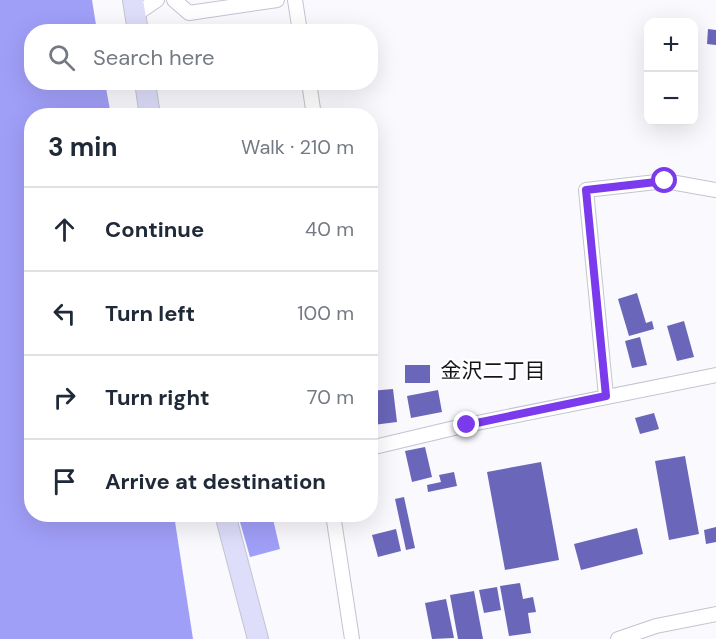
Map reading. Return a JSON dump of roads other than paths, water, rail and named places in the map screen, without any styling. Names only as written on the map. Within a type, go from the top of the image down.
[{"type":"main road","points":[[146,90],[149,108]]},
{"type":"main road","points":[[227,522],[258,639]]},
{"type":"street","points":[[135,15],[157,0]]},
{"type":"street","points":[[174,0],[189,13],[229,3],[277,0]]},
{"type":"street","points":[[295,0],[299,24]]},
{"type":"street","points":[[310,90],[313,108]]},
{"type":"street","points":[[606,396],[586,190],[665,181],[716,189]]},
{"type":"street","points":[[378,446],[606,396],[716,375]]},
{"type":"street","points":[[334,522],[351,639]]},
{"type":"street","points":[[618,639],[656,626],[716,614]]},
{"type":"district","name":"金沢二丁目","points":[[493,371]]}]
